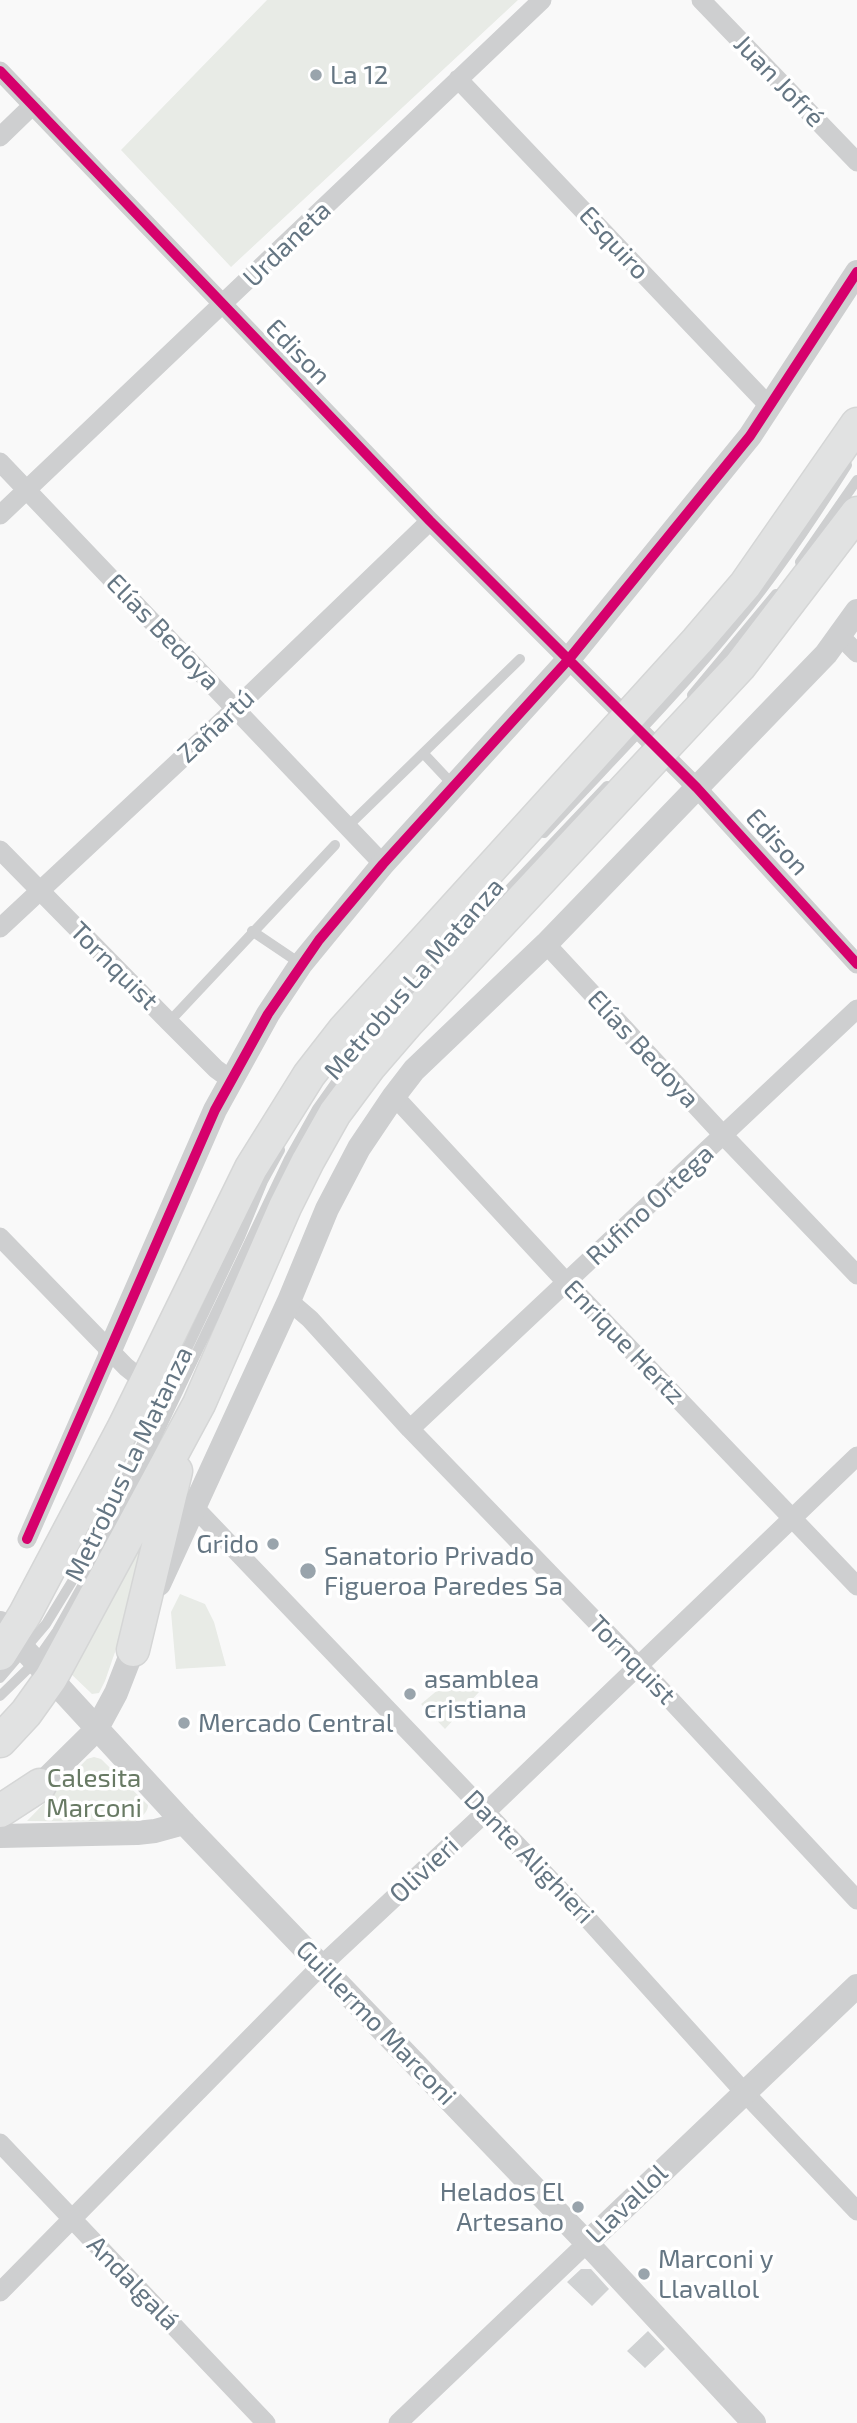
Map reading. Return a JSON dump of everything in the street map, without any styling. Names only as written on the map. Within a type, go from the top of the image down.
[{"type":"highway","points":[[133,1650],[169,1497],[199,1404],[285,1207],[335,1113],[370,1066],[645,742],[697,641],[745,585],[857,424]]},
{"type":"highway","points":[[0,1741],[26,1713],[21,1650],[99,1475],[251,1168],[309,1075],[344,1030],[645,742],[740,666],[857,513]]},
{"type":"highway","points":[[21,1650],[199,1404]]},
{"type":"highway","points":[[0,1811],[40,1786]]},
{"type":"street","name":"Urdaneta","points":[[0,515],[542,0]]},
{"type":"street","name":"Juan Jofré","points":[[701,0],[857,162]]},
{"type":"street","name":"Edison","points":[[0,71],[430,521],[569,659],[645,742],[697,788],[857,964]]},
{"type":"street","name":"Esquiro","points":[[458,79],[770,407]]},
{"type":"street","points":[[0,137],[33,105]]},
{"type":"street","points":[[27,1539],[215,1110],[268,1014],[301,964],[383,864],[569,659],[750,436],[857,272]]},
{"type":"street","name":"Elías Bedoya","points":[[0,462],[383,864]]},
{"type":"street","name":"Zañartú","points":[[0,928],[236,708],[430,521]]},
{"type":"street","points":[[0,1824],[96,1730],[116,1693],[157,1589],[289,1301],[340,1181],[394,1096],[432,1052],[546,944],[826,654],[849,644],[857,611]]},
{"type":"street","name":"Tornquist","points":[[0,850],[216,1069],[231,1080]]},
{"type":"street","name":"Elías Bedoya","points":[[546,944],[857,1275]]},
{"type":"street","name":"Rufino Ortega","points":[[410,1429],[857,1009]]},
{"type":"street","name":"Enrique Hertz","points":[[394,1096],[567,1283],[857,1586]]},
{"type":"street","points":[[0,1237],[126,1367],[145,1382]]},
{"type":"street","name":"Tornquist","points":[[289,1301],[310,1319],[410,1429],[638,1665],[857,1900]]},
{"type":"street","name":"Olivieri","points":[[0,2292],[321,1966],[486,1812],[857,1456]]},
{"type":"street","name":"Dante Alighieri","points":[[195,1508],[586,1917],[744,2092],[857,2211]]},
{"type":"street","name":"Guillermo Marconi","points":[[21,1650],[587,2243],[754,2423]]},
{"type":"street","points":[[0,1836],[137,1833],[184,1823]]},
{"type":"street","name":"Llavallol","points":[[398,2423],[857,1986]]},
{"type":"street","name":"Andalgalá","points":[[0,2143],[266,2423]]},
{"type":"lane","name":"Metrobus La Matanza","points":[[582,812],[645,742],[667,704],[760,593],[850,461]]},
{"type":"lane","points":[[791,575],[857,480]]},
{"type":"lane","points":[[687,701],[782,585]]},
{"type":"lane","points":[[347,827],[520,659]]},
{"type":"lane","name":"Metrobus La Matanza","points":[[536,842],[645,742]]},
{"type":"lane","points":[[424,754],[455,787]]},
{"type":"lane","name":"Metrobus La Matanza","points":[[0,1696],[21,1650],[57,1631],[104,1547],[289,1159],[317,1109],[344,1071],[394,1011],[611,781]]},
{"type":"lane","points":[[169,1022],[335,845]]},
{"type":"lane","points":[[252,931],[301,964]]},
{"type":"lane","name":"Metrobus La Matanza","points":[[322,1083],[330,1072]]},
{"type":"lane","name":"Metrobus La Matanza","points":[[302,1113],[314,1094]]},
{"type":"lane","name":"Metrobus La Matanza","points":[[0,1678],[21,1650],[46,1624],[79,1570],[283,1144]]},
{"type":"green space","name":"La 12","points":[[267,0],[518,0],[231,267],[121,150]]},
{"type":"green space","points":[[156,1509],[132,1603],[105,1681],[99,1693],[92,1694],[69,1672]]},
{"type":"green space","points":[[180,1594],[205,1604],[214,1622],[226,1666],[176,1669],[171,1612]]},
{"type":"green space","points":[[457,1674],[479,1692],[445,1729],[421,1704]]},
{"type":"green space","name":"Calesita Marconi","points":[[87,1759],[101,1759],[148,1805],[144,1815],[134,1822],[27,1821]]},
{"type":"building","points":[[581,2269],[591,2269],[609,2289],[592,2306],[567,2282]]},
{"type":"building","points":[[648,2331],[665,2349],[645,2368],[627,2351]]},
{"type":"cycle path","points":[[0,71],[430,521],[697,788],[857,964]]},
{"type":"cycle path","points":[[27,1539],[215,1110],[268,1014],[319,940],[383,864],[569,659],[750,436],[857,272]]},
{"type":"place","name":"La 12","points":[[316,75]]},
{"type":"place","name":"Grido","points":[[273,1544]]},
{"type":"place","name":"Sanatorio Privado Figueroa Paredes Sa","points":[[308,1571]]},
{"type":"place","name":"asamblea cristiana","points":[[410,1694]]},
{"type":"place","name":"Mercado Central","points":[[184,1723]]},
{"type":"place","name":"Helados El Artesano","points":[[578,2207]]},
{"type":"place","name":"Marconi y Llavallol","points":[[644,2274]]}]
